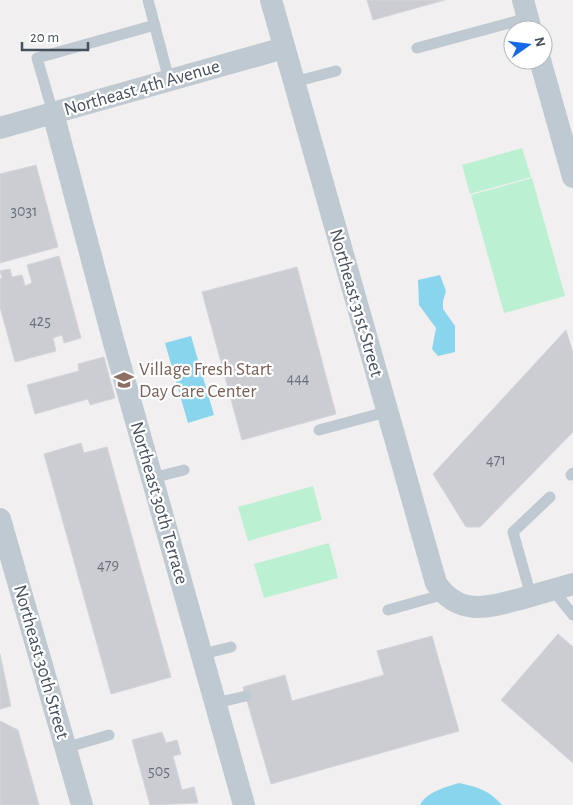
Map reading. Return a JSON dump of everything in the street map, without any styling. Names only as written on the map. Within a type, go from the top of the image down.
[{"type":"street","name":"Northeast 31st Street","points":[[270,0],[430,569],[436,583],[448,597]]},
{"type":"street","name":"Northeast 4th Avenue","points":[[0,128],[284,48]]},
{"type":"street","points":[[544,70],[565,118],[573,177]]},
{"type":"street","name":"Northeast 30th Terrace","points":[[53,113],[114,343],[244,805]]},
{"type":"street","name":"Northeast 30th Street","points":[[0,519],[4,550],[82,805]]},
{"type":"street","points":[[448,597],[464,605],[483,607],[563,587]]},
{"type":"lane","points":[[148,0],[169,80]]},
{"type":"lane","points":[[417,48],[527,16]]},
{"type":"lane","points":[[53,113],[36,58],[155,25]]},
{"type":"lane","points":[[294,82],[336,71]]},
{"type":"lane","points":[[319,430],[386,412]]},
{"type":"lane","points":[[152,478],[184,470]]},
{"type":"lane","points":[[531,596],[513,532],[550,497]]},
{"type":"lane","points":[[563,587],[573,615]]},
{"type":"lane","points":[[388,610],[448,597]]},
{"type":"lane","points":[[202,654],[231,647]]},
{"type":"lane","points":[[216,703],[246,696]]},
{"type":"lane","points":[[65,748],[109,736]]},
{"type":"green space","points":[[522,148],[531,177],[470,194],[462,165]]},
{"type":"green space","points":[[532,178],[565,296],[504,313],[471,195]]},
{"type":"green space","points":[[313,486],[322,520],[248,541],[238,507]]},
{"type":"green space","points":[[329,543],[338,578],[264,598],[254,564]]},
{"type":"water","points":[[440,275],[446,291],[443,309],[455,326],[455,352],[438,356],[432,349],[436,328],[419,305],[418,280]]},
{"type":"water","points":[[191,336],[214,415],[188,423],[165,343]]},
{"type":"water","points":[[459,783],[482,790],[502,805],[420,805],[432,793]]},
{"type":"building","points":[[367,0],[445,0],[373,20]]},
{"type":"building","points":[[36,165],[58,247],[0,263],[0,174]]},
{"type":"building","points":[[59,256],[81,338],[64,343],[62,335],[53,338],[56,351],[15,362],[0,307],[0,279],[2,278],[0,271],[10,269],[12,277],[22,275],[25,286],[32,283],[27,265]]},
{"type":"building","points":[[297,267],[336,414],[242,440],[202,292]]},
{"type":"building","points":[[566,330],[573,353],[573,432],[480,527],[466,527],[433,474]]},
{"type":"building","points":[[104,357],[115,398],[90,405],[88,399],[35,414],[27,385],[79,371],[78,364]]},
{"type":"building","points":[[81,443],[84,453],[107,447],[171,677],[111,694],[44,454]]},
{"type":"building","points":[[558,634],[573,647],[573,763],[501,700]]},
{"type":"building","points":[[432,636],[459,731],[271,784],[243,687],[285,675],[292,701],[384,675],[377,651]]},
{"type":"building","points":[[0,654],[11,706],[0,709]]},
{"type":"building","points":[[0,721],[18,730],[39,805],[0,805]]},
{"type":"building","points":[[162,732],[166,743],[177,740],[181,754],[173,756],[182,790],[194,787],[198,803],[150,805],[132,740]]},
{"type":"place","name":"Village Fresh Start Day Care Center","points":[[124,380]]}]
